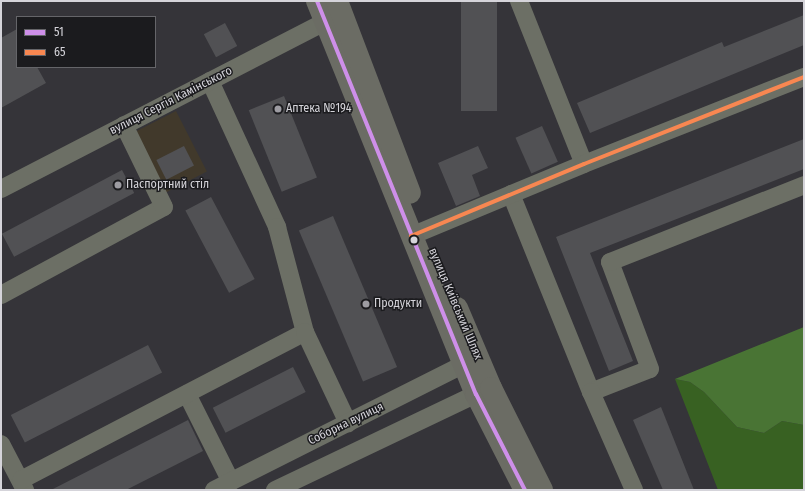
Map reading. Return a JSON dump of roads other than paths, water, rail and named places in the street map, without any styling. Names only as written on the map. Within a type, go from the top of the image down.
[{"type":"highway","name":"вулиця Київський Шлях","points":[[317,1],[335,12],[418,233],[525,490]]},
{"type":"highway","name":"вулиця Київський Шлях","points":[[483,391],[542,490]]},
{"type":"street","points":[[519,1],[584,164]]},
{"type":"street","name":"вулиця Сергія Камінського","points":[[1,189],[210,81],[335,12]]},
{"type":"street","points":[[418,233],[584,164],[804,77]]},
{"type":"street","points":[[210,81],[277,227],[305,332],[348,424]]},
{"type":"street","points":[[1,295],[164,207],[124,125]]},
{"type":"street","points":[[591,392],[650,369],[610,262],[804,185]]},
{"type":"street","points":[[511,194],[591,392],[634,490]]},
{"type":"street","points":[[1,444],[23,485],[187,394],[305,332]]},
{"type":"street","name":"Соборна вулиця","points":[[214,490],[471,361]]},
{"type":"street","points":[[275,490],[483,391]]},
{"type":"street","points":[[187,394],[231,482]]},
{"type":"place","name":"Аптека №194","points":[[278,109]]},
{"type":"place","name":"Паспортний стіл","points":[[118,185]]},
{"type":"place","name":"Продукти","points":[[366,304]]}]
